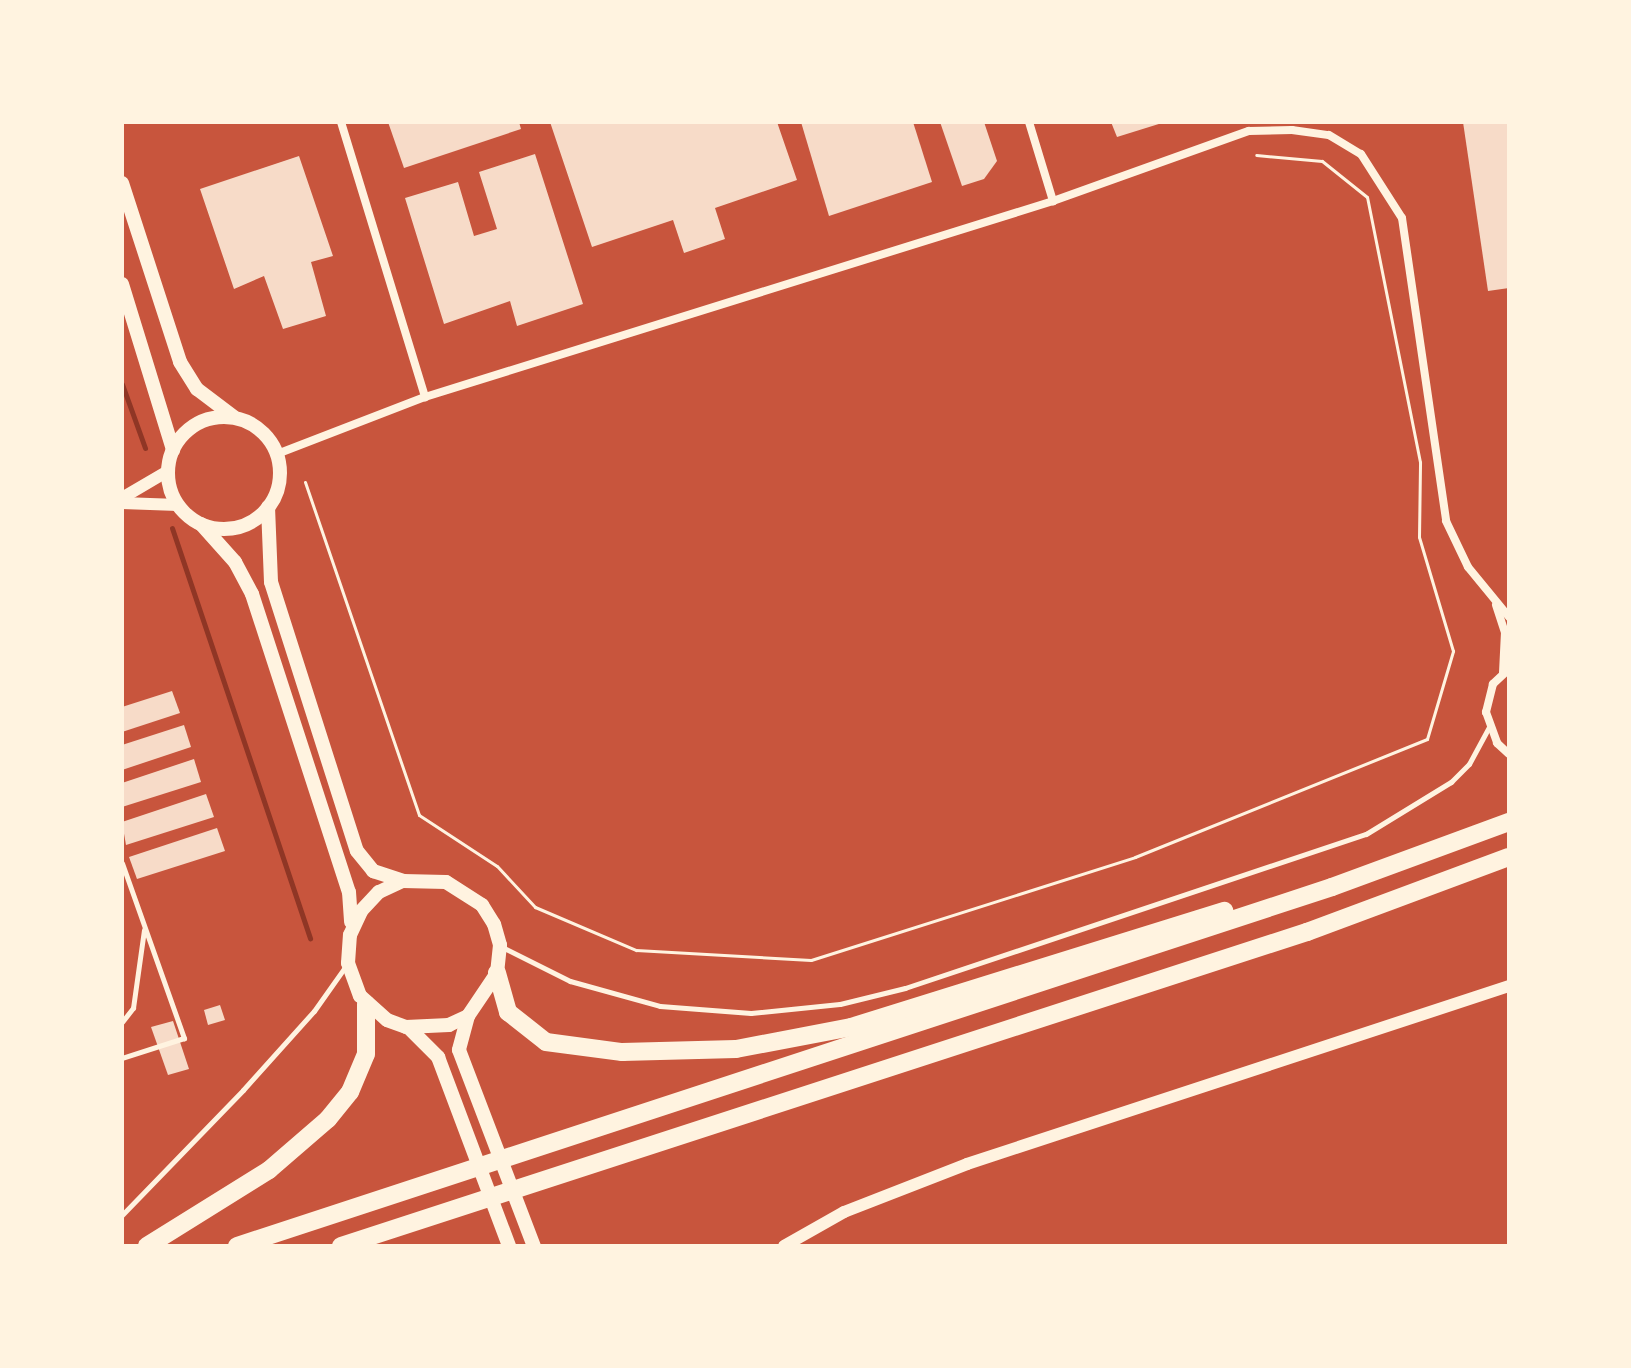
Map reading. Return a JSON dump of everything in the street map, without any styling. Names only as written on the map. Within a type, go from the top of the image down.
[{"type":"highway","points":[[237,1246],[1332,887],[1509,822]]},
{"type":"highway","points":[[341,1246],[1307,932],[1509,857]]},
{"type":"highway","points":[[497,973],[508,1012],[546,1042],[622,1052],[736,1049],[851,1027],[1178,922],[1332,887]]},
{"type":"highway","points":[[147,1246],[269,1170],[328,1119],[350,1092],[366,1054],[366,1004]]},
{"type":"highway","points":[[385,1246],[436,1215]]},
{"type":"main road","points":[[122,183],[180,362],[197,389],[235,418],[253,425],[277,454],[279,482],[268,507],[258,517],[230,528],[201,524]]},
{"type":"main road","points":[[122,284],[173,450]]},
{"type":"main road","points":[[235,418],[198,423],[173,450],[168,471],[178,505],[201,524],[235,562],[252,594],[349,892],[348,963],[366,1004],[431,1045],[458,1106],[509,1246]]},
{"type":"main road","points":[[268,507],[271,582],[357,851],[373,871],[403,881],[436,880],[466,891],[482,905],[500,945],[497,973],[468,1016],[459,1050],[534,1246]]},
{"type":"main road","points":[[350,935],[370,902],[403,881]]},
{"type":"main road","points":[[406,1027],[449,1025],[468,1016]]},
{"type":"street","points":[[341,122],[425,397]]},
{"type":"street","points":[[1029,122],[1053,201]]},
{"type":"street","points":[[277,454],[425,397],[1053,201],[1249,131],[1292,130],[1329,135],[1361,154],[1402,218],[1446,521],[1495,605],[1505,632],[1506,671],[1488,698],[1489,727],[1509,754]]},
{"type":"street","points":[[122,501],[168,471]]},
{"type":"street","points":[[122,501],[178,505]]},
{"type":"street","points":[[1495,605],[1509,617]]},
{"type":"street","points":[[784,1246],[844,1212],[952,1169],[1509,986]]},
{"type":"lane","points":[[500,945],[570,981],[660,1006],[751,1013],[840,1004],[905,988],[1366,834],[1462,772],[1489,727]]},
{"type":"lane","points":[[122,863],[184,1038],[122,1058]]},
{"type":"lane","points":[[122,1022],[133,1008],[145,929]]},
{"type":"lane","points":[[122,1215],[314,1011],[348,963]]},
{"type":"path","points":[[305,482],[419,815],[497,866],[535,907],[636,950],[811,960],[1135,857],[1427,739],[1453,651],[1419,537],[1420,462],[1367,197],[1322,161],[1256,155]]},
{"type":"building","points":[[388,122],[519,122],[521,129],[404,168]]},
{"type":"building","points":[[550,122],[777,122],[797,180],[715,208],[725,239],[684,253],[673,220],[592,247]]},
{"type":"building","points":[[801,122],[913,122],[932,182],[829,216]]},
{"type":"building","points":[[940,122],[984,122],[997,161],[984,179],[962,186]]},
{"type":"building","points":[[1111,122],[1162,122],[1162,123],[1117,137]]},
{"type":"building","points":[[1463,122],[1509,122],[1509,288],[1488,291]]},
{"type":"building","points":[[535,154],[583,304],[517,326],[510,301],[444,324],[405,198],[458,182],[474,236],[497,229],[479,172]]},
{"type":"building","points":[[299,156],[333,256],[311,262],[326,316],[283,329],[264,276],[234,289],[200,189]]},
{"type":"building","points":[[172,691],[180,713],[122,732],[122,707]]},
{"type":"building","points":[[184,725],[191,747],[122,770],[122,745]]},
{"type":"building","points":[[194,759],[201,782],[122,807],[122,783]]},
{"type":"building","points":[[206,794],[214,817],[126,845],[122,822]]},
{"type":"building","points":[[217,828],[225,851],[137,879],[129,857]]},
{"type":"building","points":[[220,1005],[225,1020],[208,1025],[204,1010]]},
{"type":"building","points":[[173,1021],[189,1069],[168,1075],[151,1027]]},
{"type":"waterway","points":[[122,384],[145,448]]},
{"type":"waterway","points":[[172,528],[310,938]]}]
